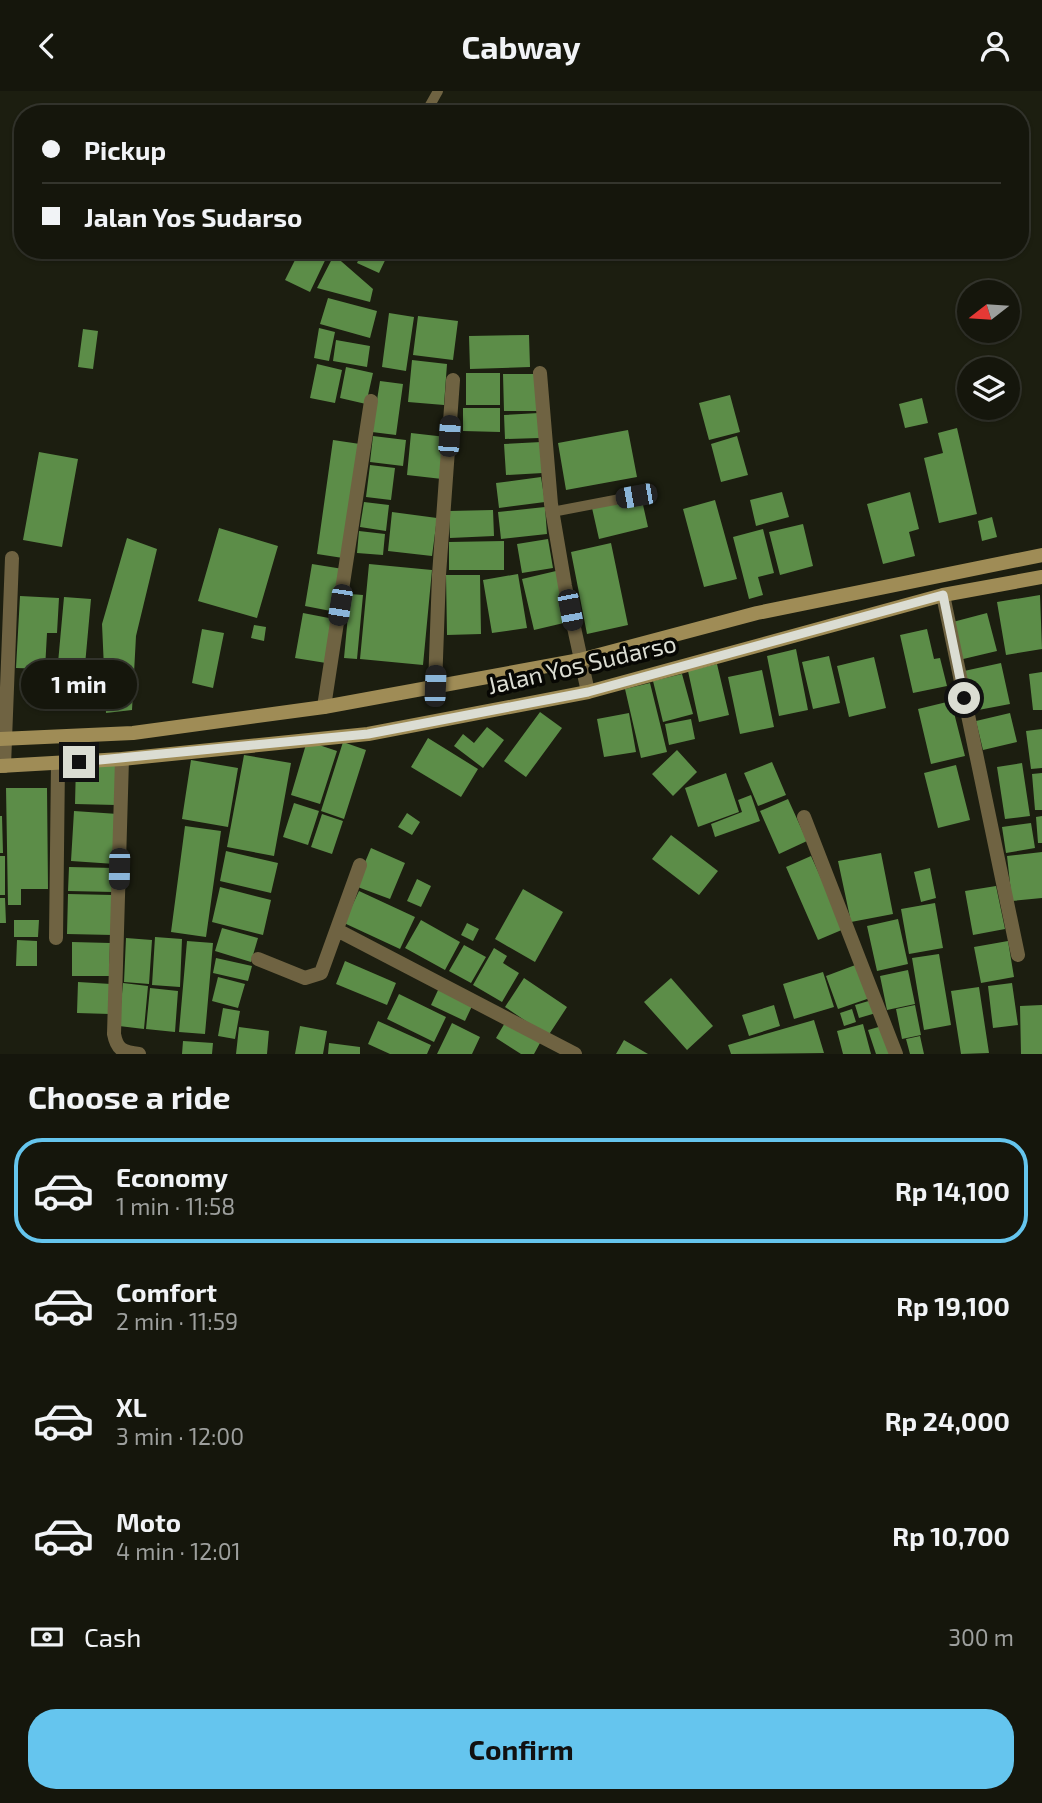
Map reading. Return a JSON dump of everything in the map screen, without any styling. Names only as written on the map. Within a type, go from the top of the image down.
[{"type":"main road","name":"Jalan Yos Sudarso","points":[[3,739],[133,733],[324,707],[580,660],[757,613],[1042,555]]},
{"type":"main road","name":"Jalan Yos Sudarso","points":[[2,766],[122,759],[368,734],[588,692],[943,595],[1042,577]]},
{"type":"main road","points":[[198,724],[203,750]]},
{"type":"street","points":[[540,373],[552,512],[588,692]]},
{"type":"street","points":[[435,686],[439,575],[453,380]]},
{"type":"street","points":[[324,707],[371,401]]},
{"type":"street","points":[[2,766],[12,558]]},
{"type":"street","points":[[943,595],[1018,955]]},
{"type":"street","points":[[122,759],[114,1034],[116,1046],[120,1050],[139,1054]]},
{"type":"street","points":[[56,938],[58,763]]},
{"type":"street","points":[[804,817],[896,1054]]},
{"type":"street","points":[[258,958],[305,978],[321,973],[360,865]]},
{"type":"street","points":[[337,930],[575,1054]]},
{"type":"lane","points":[[552,512],[636,496]]},
{"type":"building","points":[[296,259],[326,259],[310,292],[285,280]]},
{"type":"building","points":[[332,259],[339,259],[373,289],[370,302],[317,288]]},
{"type":"building","points":[[359,259],[386,259],[379,273],[357,263]]},
{"type":"building","points":[[328,298],[377,311],[370,338],[320,324]]},
{"type":"building","points":[[389,313],[414,317],[406,371],[382,367]]},
{"type":"building","points":[[418,316],[458,321],[453,360],[413,355]]},
{"type":"building","points":[[319,328],[335,332],[329,361],[314,358]]},
{"type":"building","points":[[83,329],[98,331],[93,369],[78,367]]},
{"type":"building","points":[[529,335],[530,367],[470,369],[469,336]]},
{"type":"building","points":[[336,340],[370,346],[367,367],[333,361]]},
{"type":"building","points":[[412,360],[447,364],[444,405],[408,402]]},
{"type":"building","points":[[317,364],[342,370],[335,403],[310,398]]},
{"type":"building","points":[[346,367],[373,373],[366,404],[340,398]]},
{"type":"building","points":[[466,373],[500,373],[500,405],[466,405]]},
{"type":"building","points":[[503,374],[539,374],[540,411],[504,411]]},
{"type":"building","points":[[380,381],[403,384],[396,435],[372,432]]},
{"type":"building","points":[[730,395],[740,432],[709,440],[699,403]]},
{"type":"building","points":[[922,398],[928,423],[905,428],[899,404]]},
{"type":"building","points":[[463,408],[500,408],[500,432],[463,431]]},
{"type":"building","points":[[539,413],[540,438],[505,439],[504,415]]},
{"type":"building","points":[[957,428],[977,514],[939,523],[924,458],[943,453],[938,433]]},
{"type":"building","points":[[628,430],[637,477],[566,490],[558,443]]},
{"type":"building","points":[[411,433],[446,437],[442,479],[407,475]]},
{"type":"building","points":[[373,436],[406,440],[403,466],[370,462]]},
{"type":"building","points":[[737,436],[748,475],[721,482],[711,444]]},
{"type":"building","points":[[333,440],[360,444],[343,558],[317,554]]},
{"type":"building","points":[[541,442],[543,473],[506,475],[504,444]]},
{"type":"building","points":[[39,452],[78,459],[62,547],[23,540]]},
{"type":"building","points":[[370,465],[395,468],[391,500],[366,497]]},
{"type":"building","points":[[541,477],[545,502],[499,508],[496,483]]},
{"type":"building","points":[[782,492],[789,517],[756,526],[750,500]]},
{"type":"building","points":[[910,492],[919,529],[909,532],[915,556],[883,564],[867,504]]},
{"type":"building","points":[[641,496],[648,527],[599,539],[592,508]]},
{"type":"building","points":[[715,500],[737,579],[704,587],[683,509]]},
{"type":"building","points":[[364,502],[389,505],[386,531],[360,527]]},
{"type":"building","points":[[545,507],[547,534],[501,539],[498,512]]},
{"type":"building","points":[[493,510],[494,536],[450,538],[449,511]]},
{"type":"building","points":[[392,512],[437,518],[432,556],[388,551]]},
{"type":"building","points":[[992,517],[997,537],[982,541],[978,521]]},
{"type":"building","points":[[803,524],[813,566],[780,575],[769,532]]},
{"type":"building","points":[[219,528],[278,546],[257,618],[198,601]]},
{"type":"building","points":[[763,529],[774,573],[758,577],[763,595],[749,599],[733,537]]},
{"type":"building","points":[[359,531],[385,534],[383,555],[357,553]]},
{"type":"building","points":[[127,538],[157,549],[136,636],[132,710],[106,713],[102,624]]},
{"type":"building","points":[[548,539],[553,568],[522,573],[517,544]]},
{"type":"building","points":[[504,541],[504,570],[449,570],[449,542]]},
{"type":"building","points":[[611,543],[628,625],[587,634],[571,552]]},
{"type":"building","points":[[312,564],[343,569],[336,612],[305,606]]},
{"type":"building","points":[[369,564],[432,570],[423,665],[360,659]]},
{"type":"building","points":[[556,571],[568,622],[534,630],[522,579]]},
{"type":"building","points":[[518,574],[527,628],[492,633],[483,580]]},
{"type":"building","points":[[446,575],[480,575],[481,634],[447,635]]},
{"type":"building","points":[[350,594],[363,595],[357,659],[344,658]]},
{"type":"building","points":[[1040,595],[1042,649],[1006,655],[997,602]]},
{"type":"building","points":[[20,596],[59,598],[57,633],[47,633],[45,669],[16,668]]},
{"type":"building","points":[[64,597],[91,599],[84,676],[57,674]]},
{"type":"building","points":[[303,613],[334,619],[326,663],[295,658]]},
{"type":"building","points":[[987,613],[997,651],[959,660],[949,623]]},
{"type":"building","points":[[254,625],[266,627],[264,641],[251,638]]},
{"type":"building","points":[[202,629],[224,633],[213,688],[192,683]]},
{"type":"building","points":[[927,629],[934,659],[940,658],[947,686],[913,693],[900,635]]},
{"type":"building","points":[[796,649],[808,710],[779,716],[767,656]]},
{"type":"building","points":[[829,656],[840,703],[813,709],[802,662]]},
{"type":"building","points":[[874,657],[886,708],[849,717],[837,666]]},
{"type":"building","points":[[1001,663],[1010,704],[973,711],[964,671]]},
{"type":"building","points":[[717,664],[729,715],[699,722],[688,671]]},
{"type":"building","points":[[762,670],[774,727],[740,734],[728,677]]},
{"type":"building","points":[[1042,672],[1042,710],[1033,710],[1029,674]]},
{"type":"building","points":[[682,674],[693,714],[663,722],[653,681]]},
{"type":"building","points":[[58,681],[84,682],[82,707],[57,705]]},
{"type":"building","points":[[650,683],[667,752],[641,758],[625,689]]},
{"type":"building","points":[[951,701],[965,756],[931,764],[918,709]]},
{"type":"building","points":[[540,712],[562,728],[526,777],[504,761]]},
{"type":"building","points":[[629,713],[636,752],[604,757],[597,719]]},
{"type":"building","points":[[1010,713],[1017,742],[983,750],[976,721]]},
{"type":"building","points":[[691,719],[695,739],[669,745],[665,724]]},
{"type":"building","points":[[487,727],[504,740],[483,768],[454,746],[463,734],[474,743]]},
{"type":"building","points":[[1042,729],[1042,768],[1031,769],[1026,731]]},
{"type":"building","points":[[428,738],[478,769],[461,797],[411,767]]},
{"type":"building","points":[[307,741],[337,751],[320,804],[291,795]]},
{"type":"building","points":[[343,742],[366,750],[344,819],[321,811]]},
{"type":"building","points":[[677,750],[697,772],[673,796],[652,774]]},
{"type":"building","points":[[244,755],[291,763],[274,856],[227,847]]},
{"type":"building","points":[[191,760],[238,768],[228,827],[182,819]]},
{"type":"building","points":[[772,762],[786,795],[758,806],[744,773]]},
{"type":"building","points":[[1022,763],[1030,816],[1005,819],[997,767]]},
{"type":"building","points":[[76,764],[117,766],[116,805],[75,804]]},
{"type":"building","points":[[956,765],[970,820],[938,828],[924,773]]},
{"type":"building","points":[[726,773],[739,812],[698,827],[685,788]]},
{"type":"building","points":[[1042,773],[1042,810],[1035,810],[1032,774]]},
{"type":"building","points":[[6,788],[47,788],[48,889],[21,889],[21,905],[8,905]]},
{"type":"building","points":[[751,795],[760,821],[715,837],[711,824],[742,812],[738,800]]},
{"type":"building","points":[[788,799],[807,841],[779,854],[760,811]]},
{"type":"building","points":[[294,803],[319,811],[308,845],[283,837]]},
{"type":"building","points":[[74,811],[118,814],[115,864],[71,861]]},
{"type":"building","points":[[407,813],[420,822],[412,835],[398,827]]},
{"type":"building","points":[[322,814],[343,821],[332,854],[311,847]]},
{"type":"building","points":[[2,816],[3,853],[0,853]]},
{"type":"building","points":[[1042,816],[1042,843],[1038,843],[1036,817]]},
{"type":"building","points":[[1031,823],[1035,848],[1006,853],[1002,827]]},
{"type":"building","points":[[185,826],[221,831],[206,937],[171,932]]},
{"type":"building","points":[[671,835],[718,871],[699,895],[652,859]]},
{"type":"building","points":[[371,848],[405,863],[390,899],[355,886]]},
{"type":"building","points":[[226,851],[278,863],[271,893],[220,881]]},
{"type":"building","points":[[1042,852],[1042,898],[1012,901],[1007,856]]},
{"type":"building","points":[[881,853],[893,914],[851,922],[838,861]]},
{"type":"building","points":[[0,856],[5,856],[5,895],[0,895]]},
{"type":"building","points":[[811,856],[844,929],[818,940],[786,867]]},
{"type":"building","points":[[69,867],[114,868],[114,892],[68,891]]},
{"type":"building","points":[[930,868],[936,898],[921,902],[914,872]]},
{"type":"building","points":[[417,879],[431,886],[421,907],[407,901]]},
{"type":"building","points":[[996,886],[1005,929],[973,935],[965,891]]},
{"type":"building","points":[[220,887],[271,900],[263,935],[212,922]]},
{"type":"building","points":[[523,889],[563,912],[535,962],[495,939]]},
{"type":"building","points":[[359,891],[415,917],[400,949],[344,923]]},
{"type":"building","points":[[68,894],[113,895],[113,935],[67,934]]},
{"type":"building","points":[[0,898],[5,898],[6,923],[0,923]]},
{"type":"building","points":[[935,903],[943,948],[909,954],[901,909]]},
{"type":"building","points":[[898,919],[908,964],[877,971],[867,926]]},
{"type":"building","points":[[14,920],[39,920],[38,937],[14,937]]},
{"type":"building","points":[[421,920],[460,942],[445,970],[405,948]]},
{"type":"building","points":[[467,923],[479,929],[473,941],[461,935]]},
{"type":"building","points":[[222,928],[258,938],[251,962],[215,951]]},
{"type":"building","points":[[155,937],[182,939],[180,987],[152,985]]},
{"type":"building","points":[[126,938],[152,940],[149,984],[124,982]]},
{"type":"building","points":[[17,940],[37,941],[37,966],[16,966]]},
{"type":"building","points":[[187,941],[213,943],[205,1034],[179,1032]]},
{"type":"building","points":[[1008,941],[1014,977],[981,983],[974,947]]},
{"type":"building","points":[[72,942],[110,943],[109,976],[72,976]]},
{"type":"building","points":[[464,945],[486,957],[471,983],[449,971]]},
{"type":"building","points":[[494,948],[507,956],[503,963],[519,973],[502,1002],[473,985]]},
{"type":"building","points":[[939,954],[951,1025],[924,1030],[912,958]]},
{"type":"building","points":[[216,958],[252,966],[248,981],[213,973]]},
{"type":"building","points":[[345,961],[396,983],[387,1005],[336,984]]},
{"type":"building","points":[[858,964],[870,998],[838,1009],[826,976]]},
{"type":"building","points":[[908,970],[915,1004],[887,1010],[880,976]]},
{"type":"building","points":[[823,972],[834,1007],[794,1019],[783,984]]},
{"type":"building","points":[[218,977],[245,984],[238,1008],[212,1001]]},
{"type":"building","points":[[524,978],[567,1007],[548,1036],[505,1007]]},
{"type":"building","points":[[671,978],[713,1026],[687,1050],[644,1002]]},
{"type":"building","points":[[78,982],[111,984],[110,1014],[77,1013]]},
{"type":"building","points":[[123,983],[148,986],[144,1029],[119,1026]]},
{"type":"building","points":[[1012,983],[1018,1025],[993,1028],[988,986]]},
{"type":"building","points":[[979,987],[989,1053],[961,1054],[951,991]]},
{"type":"building","points":[[150,988],[178,991],[175,1032],[146,1029]]},
{"type":"building","points":[[439,988],[473,1004],[465,1021],[431,1005]]},
{"type":"building","points":[[399,994],[446,1017],[434,1042],[387,1019]]},
{"type":"building","points":[[872,1000],[876,1013],[859,1018],[855,1005]]},
{"type":"building","points":[[774,1005],[780,1026],[749,1036],[742,1015]]},
{"type":"building","points":[[915,1005],[921,1035],[902,1039],[896,1009]]},
{"type":"building","points":[[1042,1005],[1042,1054],[1021,1054],[1020,1006]]},
{"type":"building","points":[[223,1008],[240,1011],[235,1039],[218,1036]]},
{"type":"building","points":[[852,1009],[856,1022],[844,1026],[840,1013]]},
{"type":"building","points":[[814,1020],[824,1053],[731,1054],[728,1045]]},
{"type":"building","points":[[378,1021],[431,1045],[427,1054],[390,1054],[368,1044]]},
{"type":"building","points":[[506,1021],[540,1043],[534,1054],[521,1054],[496,1038]]},
{"type":"building","points":[[452,1023],[480,1037],[472,1054],[437,1054]]},
{"type":"building","points":[[863,1024],[871,1054],[843,1054],[837,1031]]},
{"type":"building","points":[[300,1026],[327,1031],[323,1054],[295,1054]]},
{"type":"building","points":[[882,1026],[890,1054],[876,1054],[868,1030]]},
{"type":"building","points":[[239,1027],[269,1031],[267,1054],[236,1054]]},
{"type":"building","points":[[920,1036],[924,1054],[910,1054],[906,1039]]},
{"type":"building","points":[[624,1040],[648,1054],[616,1054]]},
{"type":"building","points":[[183,1041],[213,1043],[212,1054],[182,1054]]},
{"type":"building","points":[[329,1043],[360,1047],[360,1054],[328,1054]]},
{"type":"route","points":[[79,762],[368,734],[588,692],[943,595],[964,698]]}]
